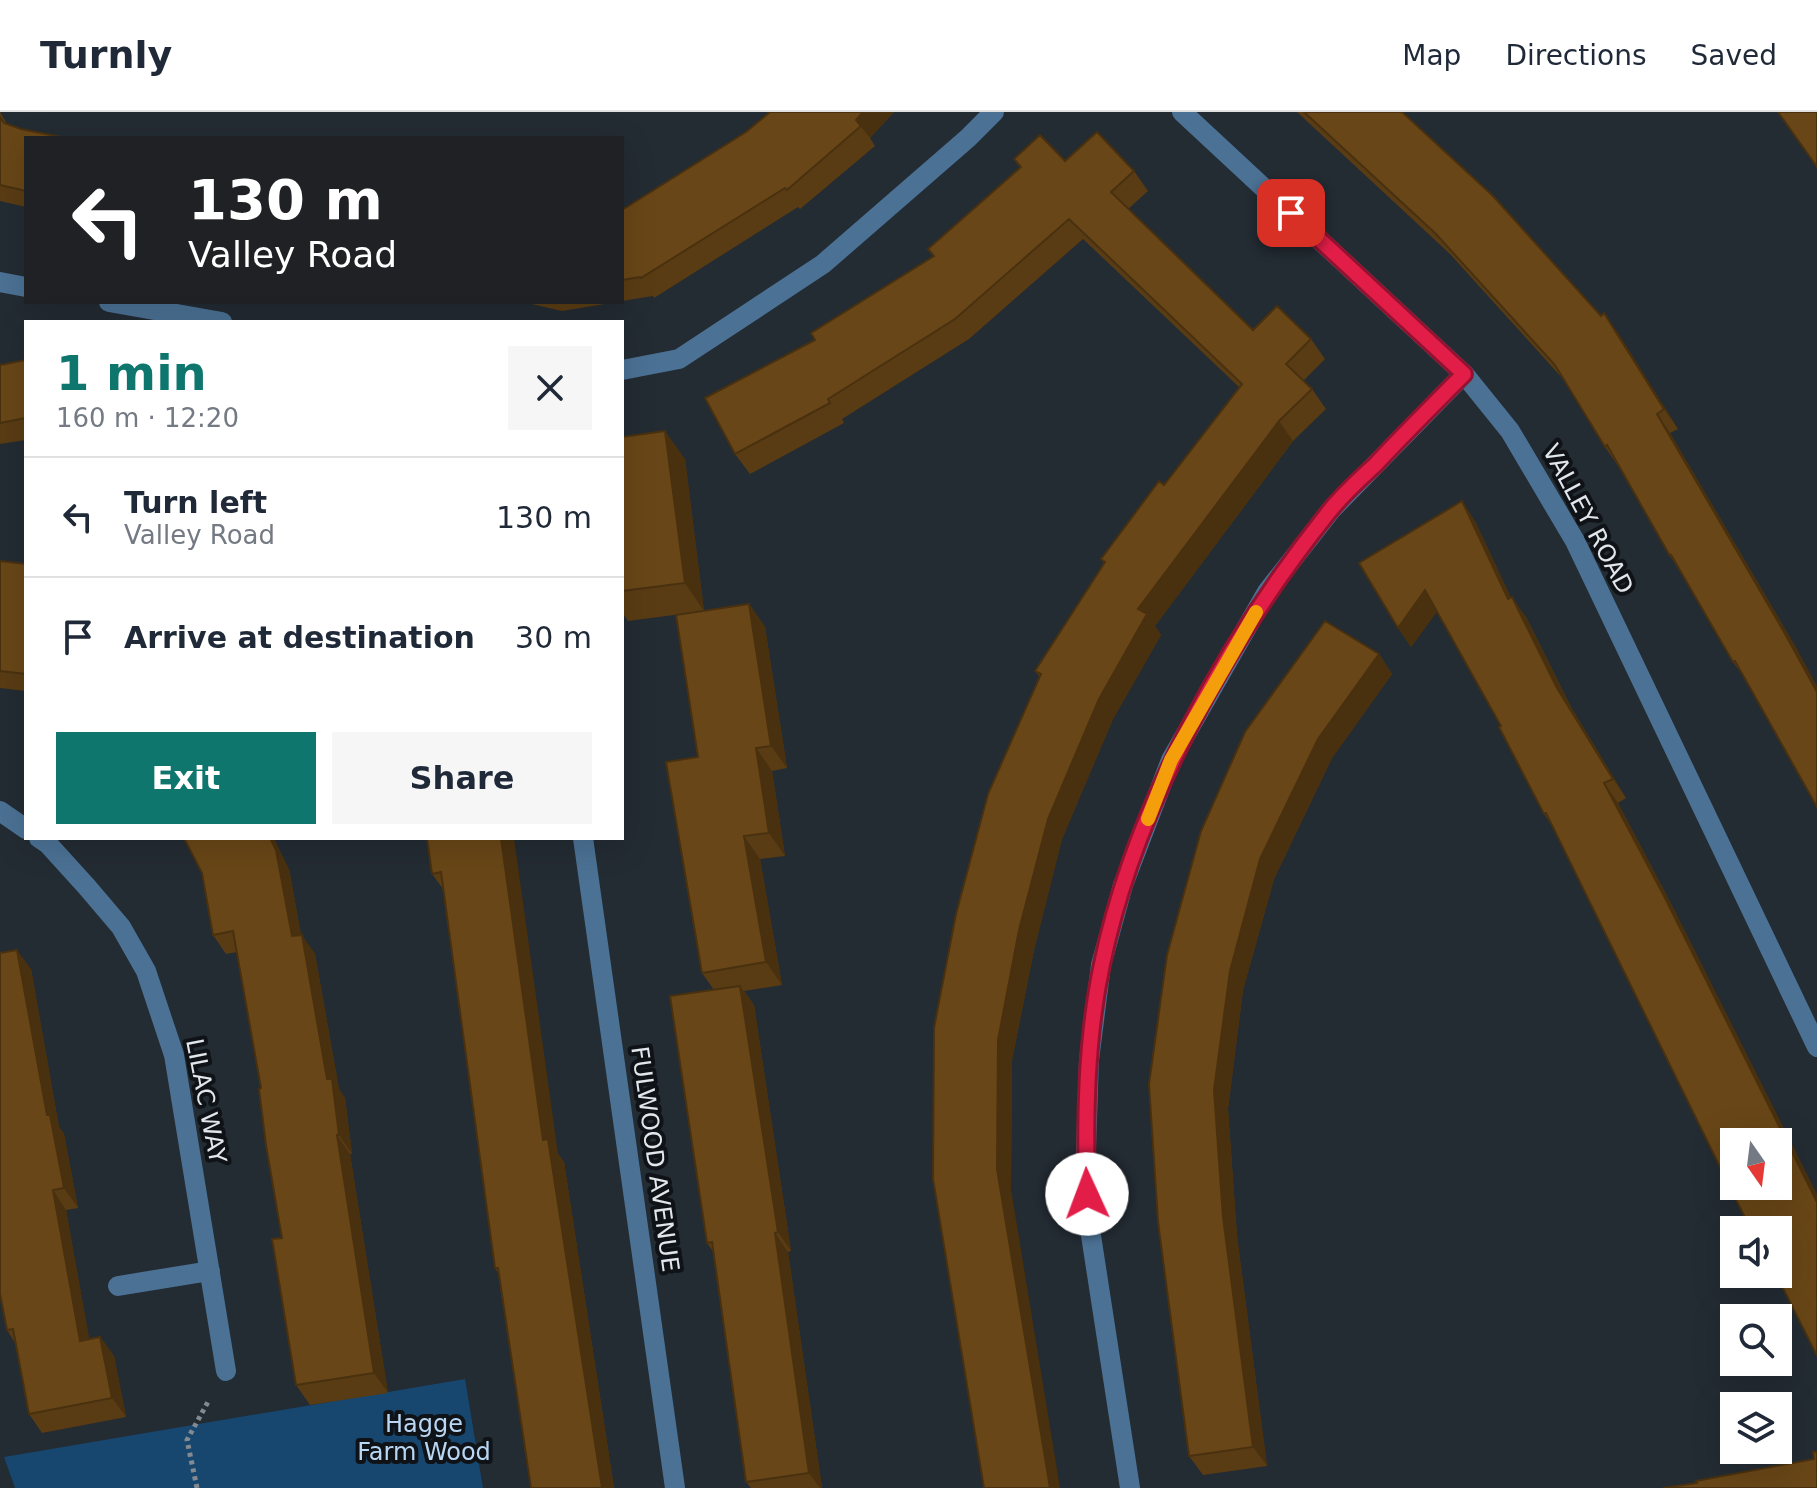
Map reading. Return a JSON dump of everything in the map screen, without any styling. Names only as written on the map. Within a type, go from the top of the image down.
[{"type":"street","points":[[624,370],[679,359],[823,264],[994,112]]},
{"type":"street","name":"VALLEY ROAD","points":[[1182,112],[1464,374],[1510,431],[1575,541],[1817,1047]]},
{"type":"street","points":[[0,282],[24,287]]},
{"type":"street","points":[[120,304],[211,320]]},
{"type":"street","points":[[1130,1488],[1088,1216],[1086,1149],[1089,1060],[1101,965],[1123,885],[1171,760],[1267,592],[1331,510],[1464,374]]},
{"type":"street","points":[[0,811],[24,828]]},
{"type":"street","name":"LILAC WAY","points":[[41,840],[121,927],[146,971],[174,1055],[226,1371]]},
{"type":"street","name":"FULWOOD AVENUE","points":[[583,840],[675,1488]]},
{"type":"street","points":[[118,1286],[210,1271]]},
{"type":"path","points":[[197,1488],[187,1440],[226,1371]]},
{"type":"green space","name":"Hagge Farm Wood","points":[[465,1379],[483,1488],[15,1488],[4,1457]]},
{"type":"building","points":[[770,112],[863,112],[856,120],[861,126],[787,190],[785,188],[641,278],[624,280],[624,209],[746,132]]},
{"type":"building","points":[[1304,112],[1402,112],[1493,196],[1601,316],[1604,313],[1664,409],[1657,414],[1817,692],[1817,807],[1607,445],[1605,447],[1555,365],[1436,234]]},
{"type":"building","points":[[1778,112],[1817,112],[1817,167]]},
{"type":"building","points":[[0,117],[4,123],[21,129],[56,136],[24,136],[24,191],[0,185]]},
{"type":"building","points":[[1097,132],[1134,171],[1111,192],[1253,330],[1277,306],[1311,339],[1286,364],[1312,389],[1279,421],[1138,609],[1147,614],[1099,699],[1048,819],[1019,930],[998,1040],[997,1169],[1050,1488],[984,1488],[933,1179],[934,1028],[956,914],[988,794],[1041,674],[1035,671],[1105,562],[1101,559],[1159,481],[1164,485],[1242,384],[1069,219],[955,319],[828,399],[830,403],[735,454],[705,398],[815,340],[811,333],[934,256],[928,249],[1021,167],[1014,159],[1040,135],[1065,161]]},
{"type":"building","points":[[24,360],[24,418],[0,423],[0,365]]},
{"type":"building","points":[[665,431],[685,583],[624,591],[624,437]]},
{"type":"building","points":[[1462,501],[1508,599],[1512,597],[1557,688],[1613,779],[1604,783],[1780,1128],[1720,1128],[1720,1167],[1546,813],[1425,590],[1398,628],[1359,563]]},
{"type":"building","points":[[0,561],[24,564],[24,674],[0,671]]},
{"type":"building","points":[[749,604],[771,746],[756,748],[769,833],[744,836],[766,962],[702,973],[666,762],[698,757],[676,615]]},
{"type":"building","points":[[1325,621],[1379,654],[1318,739],[1260,859],[1230,971],[1214,1090],[1223,1217],[1253,1447],[1189,1456],[1158,1222],[1149,1084],[1167,955],[1201,831],[1245,732]]},
{"type":"building","points":[[185,840],[271,840],[276,850],[292,936],[302,935],[327,1079],[332,1079],[337,1135],[374,1373],[296,1385],[272,1239],[282,1238],[266,1145],[261,1088],[233,931],[213,935],[202,873]]},
{"type":"building","points":[[427,840],[501,840],[543,1140],[548,1139],[602,1488],[531,1488],[498,1268],[495,1268],[441,872],[432,874]]},
{"type":"building","points":[[17,950],[47,1115],[50,1115],[64,1188],[53,1190],[80,1341],[100,1337],[112,1398],[29,1414],[13,1329],[7,1330],[0,1294],[0,953]]},
{"type":"building","points":[[740,986],[778,1232],[775,1233],[809,1473],[746,1482],[712,1242],[707,1243],[670,996]]},
{"type":"building","points":[[1792,1152],[1817,1202],[1817,1356],[1783,1288],[1792,1288],[1792,1216],[1744,1216],[1736,1200],[1792,1200]]},
{"type":"building","points":[[1813,1452],[1817,1452],[1817,1488],[1663,1488],[1697,1483],[1814,1459]]},
{"type":"slow traffic","points":[[1148,819],[1171,760],[1256,612]]},
{"type":"route","points":[[1087,1194],[1089,1060],[1101,965],[1123,885],[1171,760],[1267,592],[1331,510],[1464,374],[1291,213]]}]
